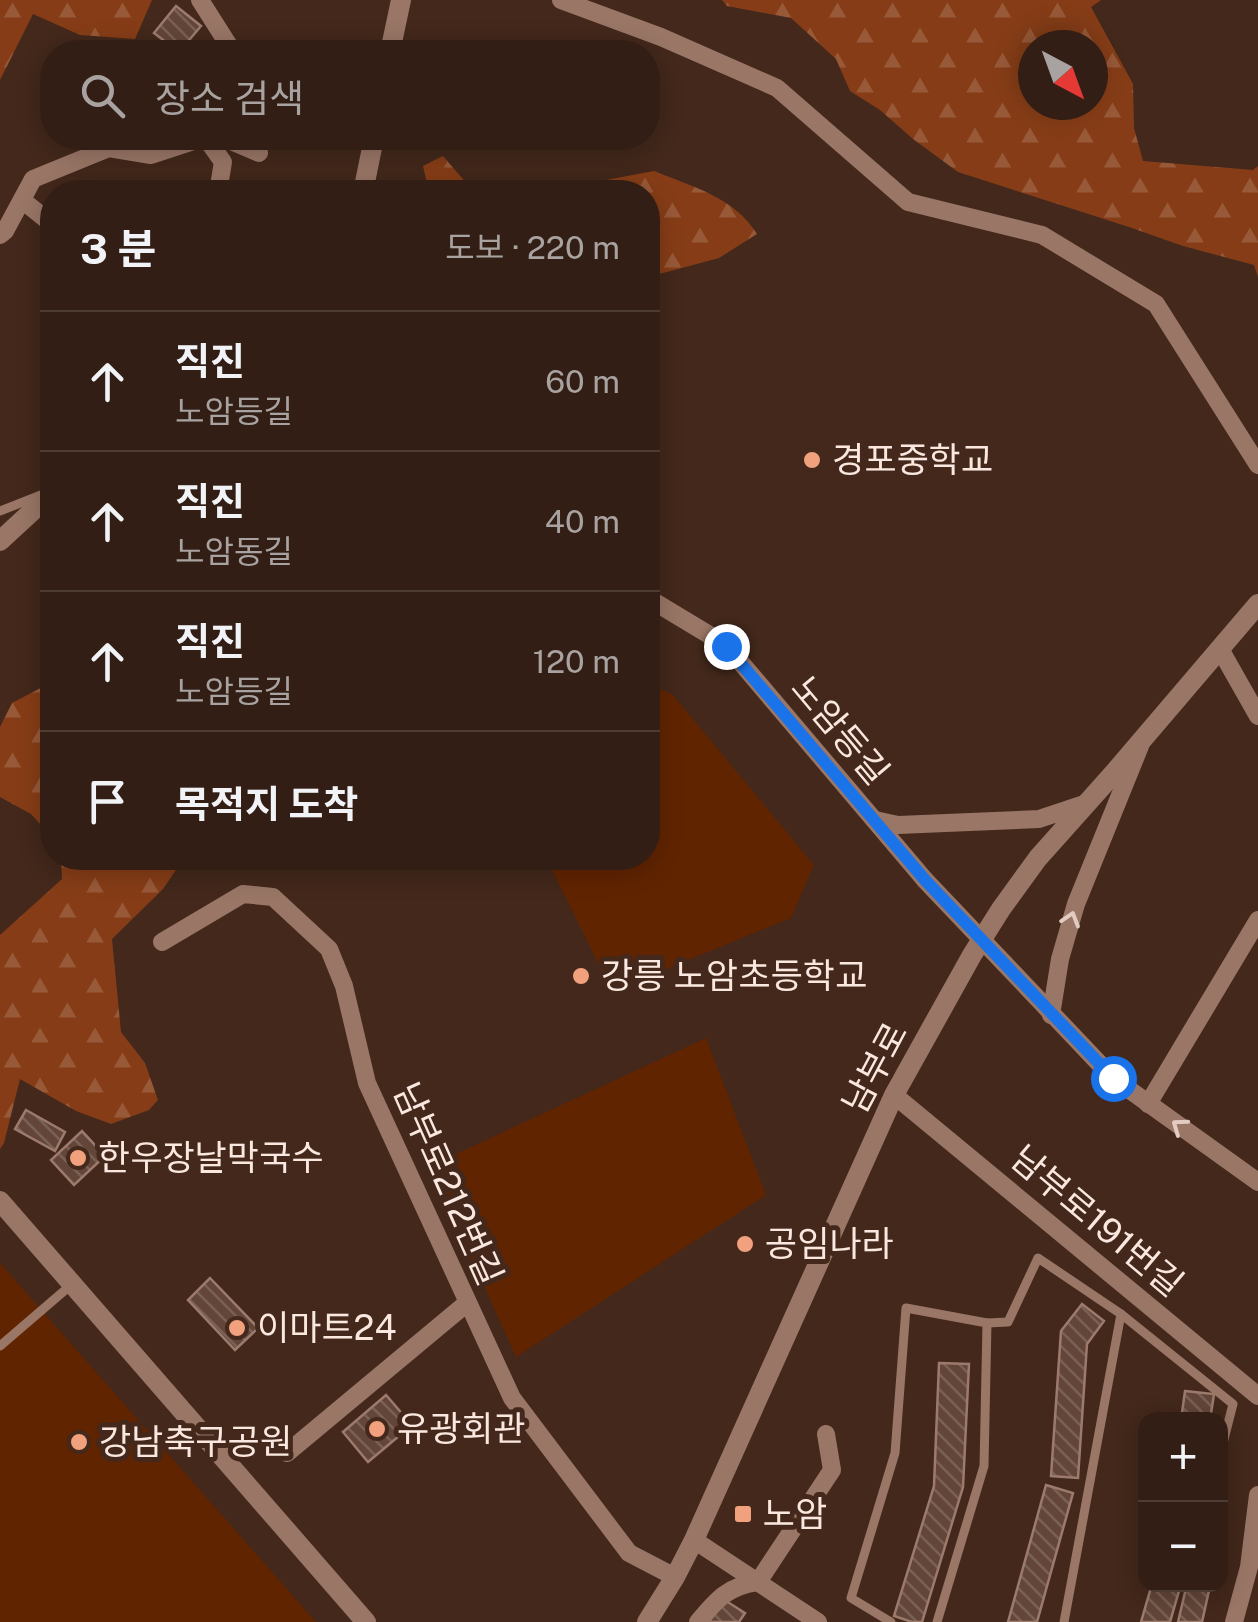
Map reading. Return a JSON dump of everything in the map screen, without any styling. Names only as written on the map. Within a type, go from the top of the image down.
[{"type":"street","points":[[200,0],[225,40]]},
{"type":"street","points":[[392,40],[400,0]]},
{"type":"street","points":[[561,0],[660,37],[777,88],[908,202],[1042,235],[1156,304],[1258,465]]},
{"type":"street","points":[[0,235],[33,179],[104,150]]},
{"type":"street","points":[[120,150],[151,156],[169,150]]},
{"type":"street","points":[[214,150],[222,162],[220,180]]},
{"type":"street","points":[[251,150],[258,153]]},
{"type":"street","points":[[365,180],[372,150]]},
{"type":"street","points":[[22,200],[40,214]]},
{"type":"street","points":[[0,540],[40,503]]},
{"type":"street","name":"남부로","points":[[647,1622],[694,1540],[894,1095],[972,954],[1038,858],[1258,604]]},
{"type":"street","name":"노암등길","points":[[660,605],[726,646],[925,880],[1051,1014]]},
{"type":"street","points":[[1220,649],[1258,716]]},
{"type":"street","points":[[1144,738],[1076,904],[1060,959],[1051,1014],[1113,1078],[1258,1182]]},
{"type":"street","points":[[875,820],[898,825],[1040,819],[1087,804]]},
{"type":"street","name":"남부로212번길","points":[[162,942],[244,894],[273,897],[330,949],[344,986],[366,1083],[512,1398],[629,1552],[675,1576]]},
{"type":"street","points":[[1148,1104],[1258,920]]},
{"type":"street","name":"남부로191번길","points":[[894,1095],[1258,1396]]},
{"type":"street","points":[[0,1202],[366,1622]]},
{"type":"street","points":[[287,1453],[467,1304]]},
{"type":"street","points":[[758,1582],[832,1470],[826,1434]]},
{"type":"street","points":[[1234,1622],[1255,1538],[1258,1495]]},
{"type":"street","points":[[694,1540],[818,1622]]},
{"type":"street","points":[[698,1622],[716,1600],[739,1584],[758,1582]]},
{"type":"lane","points":[[0,511],[40,496]]},
{"type":"lane","points":[[891,1622],[851,1598],[895,1453],[906,1308],[988,1323],[1008,1322],[1038,1258],[1121,1314],[1233,1404],[1228,1424]]},
{"type":"lane","points":[[0,1346],[71,1285]]},
{"type":"lane","points":[[1064,1622],[1121,1314]]},
{"type":"lane","points":[[937,1622],[984,1466],[988,1323]]},
{"type":"green space","points":[[0,0],[152,0],[135,39],[80,35],[33,14],[0,80]]},
{"type":"green space","points":[[722,0],[1101,0],[1091,7],[1104,30],[1018,30],[1018,120],[1108,120],[1108,38],[1133,84],[1134,128],[1143,161],[1253,170],[1258,166],[1258,277],[1254,265],[1183,246],[958,172],[850,91],[836,59],[791,18],[727,6]]},
{"type":"green space","points":[[443,156],[464,180],[426,180],[423,166]]},
{"type":"green space","points":[[654,171],[725,202],[757,234],[719,258],[660,274],[660,180],[606,180]]},
{"type":"green space","points":[[40,688],[40,824],[31,814],[0,797],[0,727],[12,703]]},
{"type":"green space","points":[[62,870],[176,870],[163,889],[112,939],[121,1032],[145,1063],[158,1100],[149,1110],[111,1124],[76,1111],[20,1079],[0,1149],[0,935],[62,879]]},
{"type":"shaded area","points":[[660,689],[672,694],[814,865],[791,918],[612,991],[552,870],[660,870]]},
{"type":"shaded area","points":[[706,1038],[766,1195],[516,1357],[430,1166]]},
{"type":"shaded area","name":"강남축구공원","points":[[0,1263],[316,1622],[0,1622]]},
{"type":"building","points":[[176,6],[201,26],[189,40],[163,40],[154,33]]},
{"type":"building","name":"한우장날막국수","points":[[26,1110],[65,1132],[55,1151],[15,1129]]},
{"type":"building","name":"한우장날막국수","points":[[82,1131],[105,1156],[74,1185],[51,1160]]},
{"type":"building","points":[[210,1278],[258,1328],[235,1350],[188,1300]]},
{"type":"building","points":[[1082,1304],[1104,1321],[1087,1344],[1078,1478],[1051,1476],[1061,1331]]},
{"type":"building","points":[[939,1363],[969,1364],[963,1487],[922,1622],[912,1622],[894,1616],[934,1486]]},
{"type":"building","points":[[1185,1391],[1214,1394],[1211,1412],[1182,1412]]},
{"type":"building","name":"유광회관","points":[[386,1395],[412,1425],[368,1462],[343,1432]]},
{"type":"building","points":[[1046,1485],[1073,1493],[1037,1622],[1008,1622]]},
{"type":"building","points":[[1150,1592],[1179,1592],[1170,1622],[1141,1622]]},
{"type":"building","points":[[1185,1592],[1209,1592],[1202,1622],[1178,1622]]},
{"type":"building","points":[[723,1599],[745,1613],[739,1622],[709,1622]]},
{"type":"place","name":"경포중학교","points":[[812,460]]},
{"type":"place","name":"강릉 노암초등학교","points":[[581,976]]},
{"type":"place","name":"한우장날막국수","points":[[78,1158]]},
{"type":"place","name":"공임나라","points":[[745,1244]]},
{"type":"place","name":"이마트24","points":[[237,1328]]},
{"type":"place","name":"유광회관","points":[[377,1429]]},
{"type":"place","name":"강남축구공원","points":[[79,1442]]},
{"type":"place","name":"노암","points":[[743,1514]]},
{"type":"route","points":[[726,646],[925,880],[1113,1078]]}]
